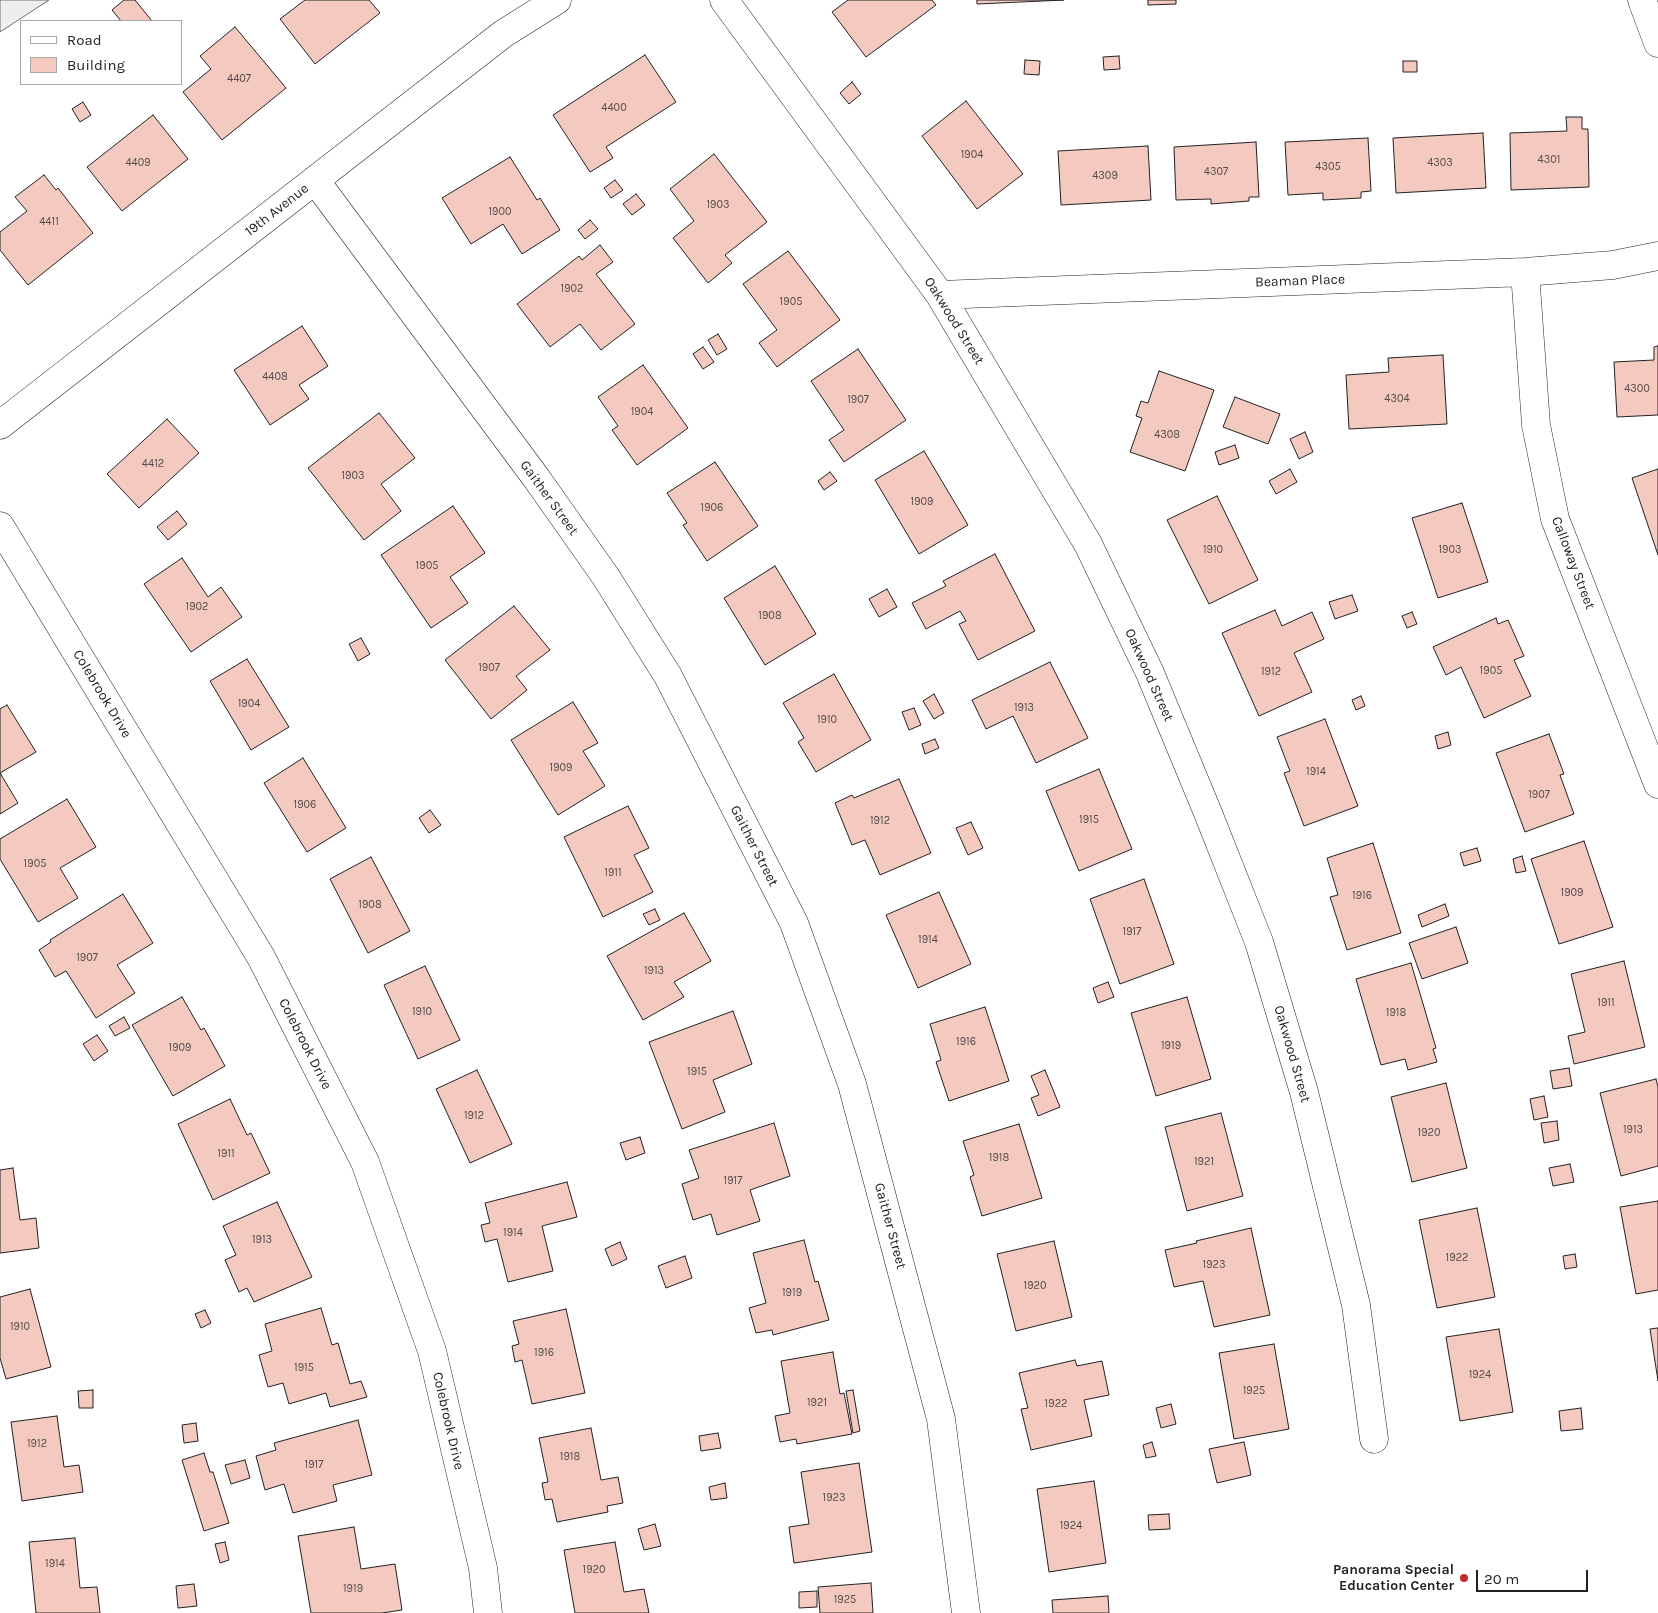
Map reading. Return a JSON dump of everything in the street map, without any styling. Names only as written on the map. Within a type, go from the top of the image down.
[{"type":"street","name":"19th Avenue","points":[[0,425],[503,34],[557,0]]},
{"type":"street","name":"Oakwood Street","points":[[724,0],[940,295],[1040,461],[1092,552],[1150,674],[1259,942],[1304,1092],[1354,1295],[1374,1440]]},
{"type":"street","points":[[1642,0],[1658,42]]},
{"type":"street","name":"Gaither Street","points":[[314,180],[537,479],[606,577],[668,676],[794,923],[852,1084],[942,1419],[966,1613]]},
{"type":"street","name":"Beaman Place","points":[[940,295],[1525,272],[1613,265],[1658,256]]},
{"type":"street","name":"Calloway Street","points":[[1525,272],[1536,425],[1555,519],[1658,784]]},
{"type":"street","name":"Colebrook Drive","points":[[0,526],[261,956],[365,1162],[432,1351],[483,1568],[488,1613]]},
{"type":"shaded area","points":[[0,0],[49,0],[0,32]]},
{"type":"building","points":[[124,0],[135,0],[151,20],[120,20],[112,10]]},
{"type":"building","points":[[305,0],[369,0],[380,13],[315,64],[280,19]]},
{"type":"building","points":[[848,0],[932,0],[936,5],[866,57],[832,12]]},
{"type":"building","points":[[977,0],[1064,0],[977,4]]},
{"type":"building","points":[[1148,0],[1176,0],[1176,4],[1148,5]]},
{"type":"building","points":[[235,27],[286,88],[222,140],[183,92],[211,69],[200,56]]},
{"type":"building","points":[[645,55],[676,102],[606,147],[613,158],[590,172],[553,115]]},
{"type":"building","points":[[1119,56],[1120,69],[1104,70],[1103,57]]},
{"type":"building","points":[[1025,60],[1040,61],[1039,75],[1024,74]]},
{"type":"building","points":[[1403,61],[1417,61],[1417,72],[1403,72]]},
{"type":"building","points":[[852,82],[861,94],[849,104],[840,93]]},
{"type":"building","points":[[966,101],[1023,174],[977,209],[922,136]]},
{"type":"building","points":[[83,102],[91,115],[80,122],[72,109]]},
{"type":"building","points":[[153,115],[188,159],[122,211],[87,167]]},
{"type":"building","points":[[1566,117],[1582,117],[1582,129],[1588,129],[1589,187],[1511,190],[1510,133],[1567,131]]},
{"type":"building","points":[[1483,133],[1486,188],[1396,193],[1393,138]]},
{"type":"building","points":[[1368,138],[1371,191],[1361,192],[1361,198],[1323,200],[1323,193],[1288,195],[1285,142]]},
{"type":"building","points":[[1256,142],[1259,197],[1249,197],[1249,201],[1211,204],[1211,199],[1176,200],[1174,147]]},
{"type":"building","points":[[1148,146],[1151,200],[1061,205],[1058,151]]},
{"type":"building","points":[[714,154],[767,222],[725,255],[732,263],[708,283],[673,238],[694,221],[670,189]]},
{"type":"building","points":[[510,157],[537,200],[540,198],[560,230],[522,254],[503,224],[471,244],[442,198]]},
{"type":"building","points":[[44,175],[56,190],[58,188],[93,233],[28,285],[0,250],[0,232],[27,211],[15,197]]},
{"type":"building","points":[[615,180],[623,190],[611,198],[604,188]]},
{"type":"building","points":[[636,194],[645,205],[632,215],[623,204]]},
{"type":"building","points":[[590,220],[598,229],[585,239],[578,230]]},
{"type":"building","points":[[600,245],[613,262],[596,274],[635,324],[601,350],[580,324],[550,347],[517,304],[579,256],[582,260]]},
{"type":"building","points":[[788,251],[840,320],[777,367],[759,343],[777,330],[743,284]]},
{"type":"building","points":[[302,326],[328,366],[299,385],[309,399],[270,425],[234,370]]},
{"type":"building","points":[[718,334],[727,349],[717,355],[708,340]]},
{"type":"building","points":[[1658,346],[1658,415],[1617,417],[1614,362],[1654,360],[1654,347]]},
{"type":"building","points":[[703,347],[714,362],[703,369],[693,354]]},
{"type":"building","points":[[858,349],[906,420],[844,462],[829,440],[844,430],[811,381]]},
{"type":"building","points":[[1443,355],[1447,424],[1349,429],[1346,375],[1389,372],[1388,358]]},
{"type":"building","points":[[643,365],[688,428],[637,465],[612,430],[618,426],[598,397]]},
{"type":"building","points":[[1159,371],[1214,390],[1185,471],[1130,452],[1142,418],[1136,416],[1141,401],[1148,403]]},
{"type":"building","points":[[1235,397],[1280,414],[1268,444],[1223,427]]},
{"type":"building","points":[[379,413],[415,458],[381,484],[401,511],[364,540],[308,468]]},
{"type":"building","points":[[167,419],[199,453],[139,508],[107,474]]},
{"type":"building","points":[[1305,432],[1313,452],[1299,459],[1290,439]]},
{"type":"building","points":[[1235,445],[1239,458],[1219,465],[1215,452]]},
{"type":"building","points":[[924,451],[968,525],[919,554],[875,480]]},
{"type":"building","points":[[715,462],[758,526],[707,561],[683,525],[687,523],[667,493]]},
{"type":"building","points":[[1290,469],[1297,482],[1276,494],[1269,481]]},
{"type":"building","points":[[1658,469],[1658,555],[1632,478]]},
{"type":"building","points":[[830,472],[837,481],[824,490],[818,481]]},
{"type":"building","points":[[1217,496],[1258,580],[1209,604],[1167,520]]},
{"type":"building","points":[[1462,503],[1488,582],[1438,598],[1412,518]]},
{"type":"building","points":[[453,506],[485,553],[450,577],[468,603],[431,628],[381,555]]},
{"type":"building","points":[[177,511],[187,524],[168,540],[157,527]]},
{"type":"building","points":[[995,554],[1035,631],[978,660],[959,624],[966,621],[960,611],[926,629],[912,603],[946,586],[943,581]]},
{"type":"building","points":[[182,558],[208,597],[221,587],[242,617],[191,652],[144,584]]},
{"type":"building","points":[[775,566],[816,634],[765,665],[724,598]]},
{"type":"building","points":[[887,589],[897,607],[879,617],[869,599]]},
{"type":"building","points":[[1352,595],[1358,611],[1335,619],[1329,602]]},
{"type":"building","points":[[514,606],[550,650],[516,676],[527,690],[491,719],[445,660]]},
{"type":"building","points":[[1275,610],[1282,626],[1312,612],[1324,639],[1294,653],[1312,692],[1259,716],[1222,633]]},
{"type":"building","points":[[1412,612],[1417,624],[1407,628],[1402,616]]},
{"type":"building","points":[[1496,618],[1498,624],[1508,620],[1524,656],[1514,660],[1531,696],[1484,718],[1461,667],[1446,675],[1433,647]]},
{"type":"building","points":[[361,638],[370,654],[358,661],[349,644]]},
{"type":"building","points":[[247,659],[289,727],[251,750],[210,681]]},
{"type":"building","points":[[1050,662],[1088,738],[1036,763],[1013,716],[986,729],[972,700]]},
{"type":"building","points":[[834,674],[871,740],[816,772],[798,742],[804,738],[783,703]]},
{"type":"building","points":[[934,694],[944,713],[934,719],[923,701]]},
{"type":"building","points":[[1361,696],[1365,706],[1356,710],[1352,700]]},
{"type":"building","points":[[573,702],[598,743],[583,751],[605,786],[558,815],[511,740]]},
{"type":"building","points":[[7,705],[36,752],[0,773],[0,709]]},
{"type":"building","points":[[914,708],[921,725],[909,730],[902,712]]},
{"type":"building","points":[[1325,719],[1358,806],[1304,826],[1284,773],[1290,771],[1277,737]]},
{"type":"building","points":[[1448,732],[1451,745],[1438,749],[1435,736]]},
{"type":"building","points":[[1549,734],[1564,774],[1560,775],[1574,814],[1525,832],[1496,753]]},
{"type":"building","points":[[935,739],[939,748],[925,754],[922,744]]},
{"type":"building","points":[[303,758],[346,828],[307,852],[264,783]]},
{"type":"building","points":[[1099,769],[1132,849],[1079,871],[1046,791]]},
{"type":"building","points":[[0,773],[18,803],[0,814]]},
{"type":"building","points":[[899,779],[931,853],[880,875],[865,840],[852,845],[835,803],[852,795],[854,798]]},
{"type":"building","points":[[67,799],[96,847],[60,868],[78,898],[38,922],[0,859],[0,839]]},
{"type":"building","points":[[628,806],[649,848],[634,855],[653,892],[603,917],[564,837]]},
{"type":"building","points":[[430,810],[441,825],[429,833],[419,818]]},
{"type":"building","points":[[971,822],[983,848],[968,855],[956,828]]},
{"type":"building","points":[[1584,841],[1613,927],[1559,944],[1531,859]]},
{"type":"building","points":[[1373,843],[1401,933],[1347,950],[1330,897],[1338,895],[1327,858]]},
{"type":"building","points":[[1477,848],[1481,861],[1464,866],[1460,853]]},
{"type":"building","points":[[1522,856],[1526,871],[1516,873],[1513,859]]},
{"type":"building","points":[[371,857],[410,931],[368,953],[330,879]]},
{"type":"building","points":[[1144,879],[1174,964],[1120,984],[1090,899]]},
{"type":"building","points":[[939,892],[971,964],[918,988],[886,915]]},
{"type":"building","points":[[123,894],[153,943],[117,965],[135,993],[96,1018],[66,971],[55,977],[39,950],[51,942],[50,940]]},
{"type":"building","points":[[1445,904],[1449,916],[1422,927],[1418,915]]},
{"type":"building","points":[[655,909],[660,920],[649,925],[643,914]]},
{"type":"building","points":[[684,913],[711,961],[674,982],[684,997],[643,1020],[607,956]]},
{"type":"building","points":[[1456,927],[1468,963],[1422,979],[1409,943]]},
{"type":"building","points":[[1624,961],[1645,1047],[1574,1064],[1568,1036],[1585,1032],[1571,974]]},
{"type":"building","points":[[1411,963],[1436,1048],[1433,1049],[1437,1062],[1408,1070],[1405,1059],[1381,1065],[1356,979]]},
{"type":"building","points":[[425,966],[460,1040],[418,1059],[384,985]]},
{"type":"building","points":[[1108,982],[1114,997],[1098,1003],[1093,988]]},
{"type":"building","points":[[182,997],[201,1030],[204,1028],[225,1066],[173,1096],[132,1025]]},
{"type":"building","points":[[1187,997],[1211,1079],[1156,1096],[1131,1013]]},
{"type":"building","points":[[985,1007],[1009,1081],[949,1101],[936,1062],[941,1060],[930,1024]]},
{"type":"building","points":[[733,1011],[752,1064],[713,1080],[725,1112],[682,1129],[649,1042]]},
{"type":"building","points":[[124,1017],[130,1028],[115,1036],[109,1026]]},
{"type":"building","points":[[97,1035],[108,1051],[94,1061],[83,1044]]},
{"type":"building","points":[[1569,1068],[1572,1086],[1553,1089],[1550,1071]]},
{"type":"building","points":[[477,1070],[512,1144],[470,1163],[436,1089]]},
{"type":"building","points":[[1045,1070],[1060,1107],[1038,1116],[1031,1098],[1039,1095],[1031,1076]]},
{"type":"building","points":[[1656,1079],[1658,1087],[1658,1166],[1621,1176],[1600,1093]]},
{"type":"building","points":[[1446,1083],[1467,1168],[1412,1182],[1391,1097]]},
{"type":"building","points":[[1544,1096],[1548,1117],[1534,1120],[1530,1099]]},
{"type":"building","points":[[230,1099],[247,1135],[251,1133],[270,1173],[213,1200],[178,1124]]},
{"type":"building","points":[[1221,1113],[1243,1196],[1187,1211],[1165,1127]]},
{"type":"building","points":[[1557,1121],[1559,1140],[1544,1143],[1541,1123]]},
{"type":"building","points":[[774,1123],[790,1176],[750,1190],[760,1221],[717,1235],[711,1214],[693,1220],[682,1184],[699,1178],[689,1150]]},
{"type":"building","points":[[1019,1124],[1042,1198],[982,1216],[970,1177],[974,1175],[963,1141]]},
{"type":"building","points":[[640,1137],[645,1153],[626,1160],[620,1143]]},
{"type":"building","points":[[1570,1164],[1574,1182],[1553,1186],[1549,1168]]},
{"type":"building","points":[[13,1168],[20,1220],[36,1218],[39,1248],[0,1253],[0,1170]]},
{"type":"building","points":[[567,1182],[577,1217],[542,1226],[553,1271],[508,1282],[497,1239],[485,1242],[481,1225],[490,1223],[485,1203]]},
{"type":"building","points":[[1658,1201],[1658,1290],[1636,1294],[1620,1207]]},
{"type":"building","points":[[277,1202],[312,1277],[254,1302],[247,1288],[239,1292],[225,1260],[236,1255],[223,1226]]},
{"type":"building","points":[[1477,1208],[1495,1297],[1437,1308],[1419,1220]]},
{"type":"building","points":[[1251,1228],[1270,1315],[1214,1327],[1203,1281],[1174,1287],[1165,1250]]},
{"type":"building","points":[[804,1240],[815,1282],[818,1281],[829,1320],[773,1335],[772,1330],[756,1333],[749,1308],[766,1303],[753,1253]]},
{"type":"building","points":[[1054,1241],[1072,1317],[1016,1331],[997,1254]]},
{"type":"building","points":[[620,1242],[627,1259],[612,1266],[605,1249]]},
{"type":"building","points":[[1575,1254],[1577,1267],[1565,1269],[1563,1256]]},
{"type":"building","points":[[685,1256],[692,1278],[666,1288],[658,1266]]},
{"type":"building","points":[[30,1289],[51,1367],[6,1379],[0,1358],[0,1297]]},
{"type":"building","points":[[321,1308],[332,1345],[338,1343],[350,1384],[361,1381],[367,1397],[330,1407],[326,1393],[289,1404],[283,1383],[268,1387],[259,1355],[272,1351],[265,1324]]},
{"type":"building","points":[[566,1309],[585,1393],[532,1404],[522,1360],[515,1362],[512,1346],[519,1344],[513,1321]]},
{"type":"building","points":[[205,1310],[211,1323],[201,1328],[195,1314]]},
{"type":"building","points":[[1658,1328],[1658,1381],[1650,1329]]},
{"type":"building","points":[[1499,1329],[1513,1412],[1460,1421],[1446,1337]]},
{"type":"building","points":[[1274,1344],[1289,1429],[1234,1439],[1219,1353]]},
{"type":"building","points":[[833,1352],[840,1394],[844,1393],[852,1434],[797,1444],[796,1439],[780,1442],[775,1416],[790,1413],[781,1361]]},
{"type":"building","points":[[1075,1360],[1077,1366],[1102,1361],[1109,1395],[1084,1400],[1092,1436],[1031,1450],[1021,1409],[1028,1408],[1019,1373]]},
{"type":"building","points":[[93,1390],[93,1408],[79,1408],[78,1391]]},
{"type":"building","points":[[853,1390],[860,1431],[853,1433],[846,1391]]},
{"type":"building","points":[[1171,1404],[1176,1424],[1161,1428],[1156,1408]]},
{"type":"building","points":[[1581,1408],[1583,1429],[1561,1431],[1559,1411]]},
{"type":"building","points":[[57,1416],[64,1467],[79,1465],[83,1492],[22,1501],[11,1422]]},
{"type":"building","points":[[358,1420],[372,1475],[333,1485],[337,1501],[293,1513],[284,1484],[265,1490],[256,1456],[276,1450],[274,1443]]},
{"type":"building","points":[[196,1423],[198,1441],[184,1443],[182,1425]]},
{"type":"building","points":[[591,1428],[601,1480],[618,1477],[623,1503],[607,1506],[608,1512],[557,1522],[552,1499],[545,1500],[542,1483],[548,1482],[539,1438]]},
{"type":"building","points":[[718,1433],[721,1448],[701,1451],[699,1436]]},
{"type":"building","points":[[1152,1442],[1156,1456],[1146,1458],[1143,1445]]},
{"type":"building","points":[[1244,1442],[1251,1475],[1217,1483],[1209,1449]]},
{"type":"building","points":[[204,1453],[210,1472],[213,1472],[229,1523],[204,1531],[182,1460]]},
{"type":"building","points":[[245,1460],[250,1478],[231,1484],[225,1465]]},
{"type":"building","points":[[859,1463],[872,1552],[794,1563],[789,1527],[809,1524],[801,1472]]},
{"type":"building","points":[[1094,1481],[1106,1563],[1049,1572],[1037,1489]]},
{"type":"building","points":[[725,1483],[727,1498],[711,1500],[709,1487]]},
{"type":"building","points":[[1169,1514],[1170,1529],[1149,1530],[1148,1515]]},
{"type":"building","points":[[655,1524],[661,1546],[644,1550],[638,1529]]},
{"type":"building","points":[[354,1527],[361,1569],[395,1564],[402,1610],[382,1613],[311,1613],[298,1536]]},
{"type":"building","points":[[75,1538],[80,1588],[97,1587],[100,1613],[36,1613],[29,1542]]},
{"type":"building","points":[[225,1542],[229,1560],[220,1563],[215,1544]]},
{"type":"building","points":[[615,1542],[624,1592],[644,1589],[649,1613],[575,1613],[564,1550]]},
{"type":"building","points":[[871,1583],[873,1613],[820,1613],[818,1587]]},
{"type":"building","points":[[194,1584],[197,1606],[178,1608],[176,1586]]},
{"type":"building","points":[[817,1591],[817,1607],[799,1608],[799,1592]]},
{"type":"building","points":[[1108,1596],[1109,1613],[1053,1613],[1052,1600]]},
{"type":"place","name":"Panorama Special Education Center","points":[[1464,1578]]}]
